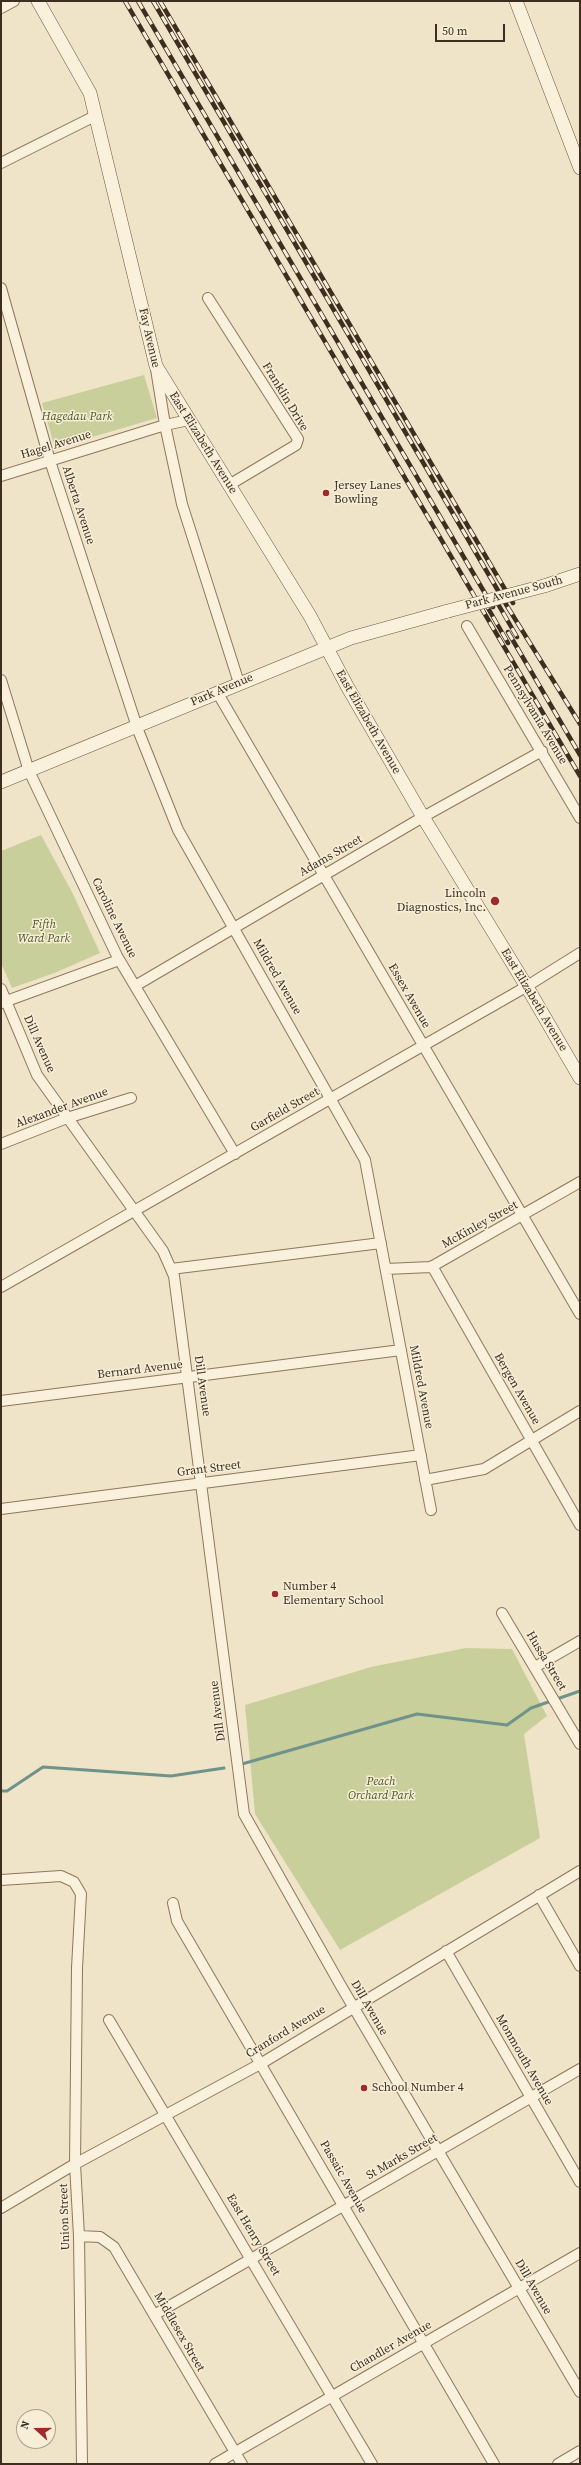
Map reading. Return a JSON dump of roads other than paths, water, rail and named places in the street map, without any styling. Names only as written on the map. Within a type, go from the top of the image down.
[{"type":"street","points":[[1,8],[14,1]]},
{"type":"street","name":"Fay Avenue","points":[[38,1],[90,93],[156,366],[165,425],[182,504],[239,683]]},
{"type":"street","points":[[516,1],[580,168]]},
{"type":"street","points":[[1,163],[95,116]]},
{"type":"street","name":"Alberta Avenue","points":[[1,288],[50,461],[138,727]]},
{"type":"street","name":"Franklin Drive","points":[[208,298],[298,440],[296,445],[229,485]]},
{"type":"street","name":"East Elizabeth Avenue","points":[[156,366],[310,616],[326,649],[423,817],[527,987],[580,1078]]},
{"type":"street","name":"Hagel Avenue","points":[[1,476],[165,425],[189,420]]},
{"type":"street","name":"Park Avenue South","points":[[448,611],[544,586],[580,574]]},
{"type":"street","name":"Park Avenue","points":[[1,782],[138,727],[217,692],[351,638],[448,611]]},
{"type":"street","name":"Pennsylvania Avenue","points":[[468,626],[580,818]]},
{"type":"street","name":"Caroline Avenue","points":[[1,680],[29,771],[119,960],[235,1154]]},
{"type":"street","name":"Essex Avenue","points":[[217,692],[580,1314]]},
{"type":"street","name":"Mildred Avenue","points":[[138,727],[178,830],[365,1160],[431,1510]]},
{"type":"street","name":"Adams Street","points":[[135,986],[423,817],[542,751]]},
{"type":"street","name":"Garfield Street","points":[[1,1287],[527,987],[580,953]]},
{"type":"street","points":[[4,1002],[119,960]]},
{"type":"street","name":"Dill Avenue","points":[[1,989],[4,1002],[37,1075],[163,1251],[174,1276],[244,1814],[354,2007],[580,2392]]},
{"type":"street","name":"Alexander Avenue","points":[[1,1144],[67,1118],[131,1098]]},
{"type":"street","name":"McKinley Street","points":[[386,1269],[432,1266],[523,1216],[580,1182]]},
{"type":"street","points":[[171,1269],[381,1243]]},
{"type":"street","name":"Bergen Avenue","points":[[432,1266],[580,1525]]},
{"type":"street","name":"Bernard Avenue","points":[[1,1401],[401,1350]]},
{"type":"street","points":[[425,1480],[484,1469],[580,1411]]},
{"type":"street","name":"Grant Street","points":[[1,1509],[421,1455]]},
{"type":"street","name":"Hussa Street","points":[[502,1613],[550,1690],[580,1744]]},
{"type":"street","points":[[535,1667],[580,1641]]},
{"type":"street","name":"Cranford Avenue","points":[[1,2208],[75,2164],[262,2063],[539,1894],[580,1871]]},
{"type":"street","name":"Union Street","points":[[1,1880],[61,1876],[74,1882],[79,1888],[82,1902],[76,1968],[75,2164],[79,2236],[82,2464]]},
{"type":"street","points":[[539,1894],[580,1966]]},
{"type":"street","name":"Passaic Avenue","points":[[172,1903],[178,1921],[494,2464]]},
{"type":"street","name":"Monmouth Avenue","points":[[446,1951],[580,2182]]},
{"type":"street","name":"East Henry Street","points":[[110,2020],[252,2258],[372,2464]]},
{"type":"street","name":"St Marks Street","points":[[154,2315],[580,2069]]},
{"type":"street","name":"Middlesex Street","points":[[79,2236],[100,2237],[111,2243],[242,2464]]},
{"type":"street","name":"Chandler Avenue","points":[[215,2464],[580,2253]]},
{"type":"street","points":[[558,2464],[580,2451]]},
{"type":"waterway","points":[[242,1764],[417,1714],[507,1725],[531,1708],[580,1691]]},
{"type":"waterway","points":[[1,1791],[7,1791],[43,1767],[171,1776],[224,1768]]},
{"type":"railway","points":[[125,1],[580,776]]},
{"type":"railway","points":[[138,1],[493,607]]},
{"type":"railway","points":[[153,1],[507,606],[580,724]]},
{"type":"railway","points":[[160,1],[513,603]]},
{"type":"railway","points":[[494,597],[517,637]]},
{"type":"railway","points":[[484,601],[508,643]]},
{"type":"railway","points":[[508,632],[580,755]]},
{"type":"place","name":"Jersey Lanes Bowling","points":[[326,493]]},
{"type":"place","name":"Lincoln Diagnostics, Inc.","points":[[495,901]]},
{"type":"place","name":"Number 4 Elementary School","points":[[275,1594]]},
{"type":"place","name":"School Number 4","points":[[364,2088]]},
{"type":"park label","name":"Hagedau Park","points":[[77,417]]},
{"type":"park label","name":"Fifth Ward Park","points":[[44,932]]},
{"type":"park label","name":"Peach Orchard Park","points":[[381,1789]]}]
